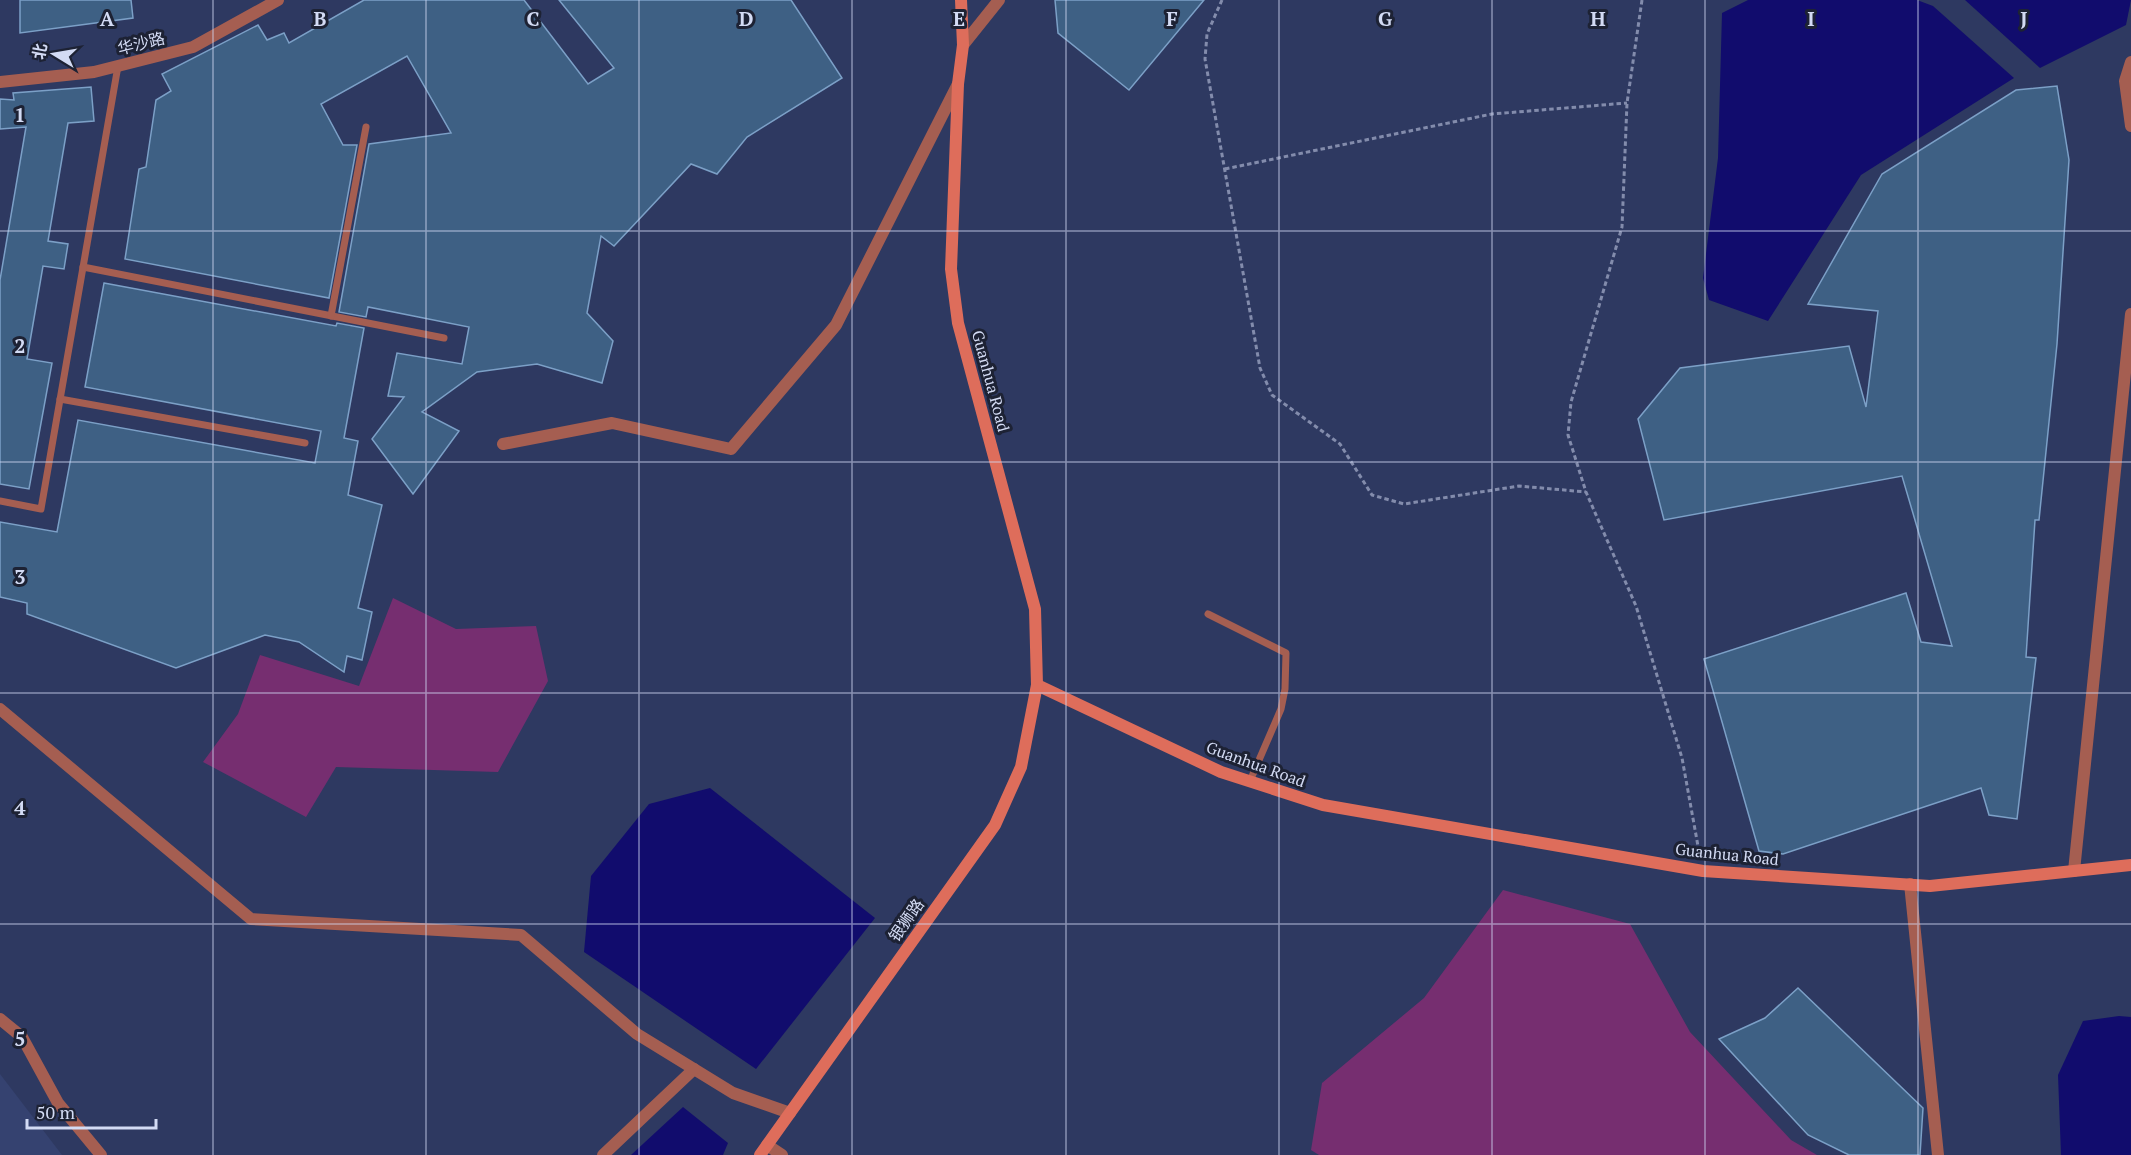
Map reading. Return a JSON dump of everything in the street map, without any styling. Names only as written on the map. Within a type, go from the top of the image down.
[{"type":"main road","name":"Guanhua Road","points":[[961,0],[963,45],[958,84],[951,269],[958,323],[1035,609],[1038,685],[1221,772],[1323,805],[1703,871],[1930,886],[2131,865]]},
{"type":"main road","name":"银狮路","points":[[763,1150],[995,825],[1021,767],[1038,685]]},
{"type":"street","name":"华沙路","points":[[0,82],[94,72],[193,47],[278,0]]},
{"type":"street","points":[[963,45],[999,0]]},
{"type":"street","points":[[2131,62],[2125,81],[2131,126]]},
{"type":"street","points":[[503,444],[612,423],[731,449],[836,325],[958,84]]},
{"type":"street","points":[[2074,871],[2131,314]]},
{"type":"street","points":[[0,709],[251,919],[521,935],[637,1034],[733,1093],[790,1113]]},
{"type":"street","points":[[1910,884],[1938,1155]]},
{"type":"street","points":[[0,1019],[22,1037],[58,1103],[101,1155]]},
{"type":"street","points":[[603,1155],[694,1069]]},
{"type":"street","points":[[763,1150],[782,1155]]},
{"type":"lane","points":[[0,501],[41,509],[118,66]]},
{"type":"lane","points":[[331,316],[366,127]]},
{"type":"lane","points":[[83,267],[444,338]]},
{"type":"lane","points":[[60,399],[305,443]]},
{"type":"lane","points":[[1208,614],[1286,653],[1281,709],[1250,781]]},
{"type":"path","points":[[1222,0],[1207,34],[1205,59],[1260,368],[1272,394],[1340,444],[1372,495],[1404,504],[1519,486],[1586,492]]},
{"type":"path","points":[[1642,0],[1627,103],[1622,226],[1570,402],[1568,435],[1586,492],[1636,606],[1682,758],[1703,871]]},
{"type":"path","points":[[1225,169],[1492,114],[1627,103]]},
{"type":"shaded area","points":[[1748,0],[1917,0],[1933,6],[2014,78],[1861,175],[1768,321],[1709,300],[1703,278],[1718,158],[1722,13]]},
{"type":"shaded area","points":[[1965,0],[2131,0],[2126,25],[2040,68]]},
{"type":"shaded area","points":[[393,598],[456,629],[536,626],[548,681],[498,772],[336,767],[306,817],[203,762],[238,714],[260,655],[359,686]]},
{"type":"shaded area","points":[[710,788],[875,918],[756,1069],[584,952],[591,876],[649,804]]},
{"type":"shaded area","points":[[1503,890],[1630,924],[1690,1032],[1791,1140],[1817,1155],[1319,1155],[1311,1150],[1322,1083],[1424,998]]},
{"type":"shaded area","points":[[2119,1016],[2131,1017],[2131,1155],[2061,1155],[2058,1075],[2083,1021]]},
{"type":"shaded area","points":[[0,1074],[62,1155],[0,1155]]},
{"type":"shaded area","points":[[683,1107],[728,1143],[723,1155],[631,1155]]},
{"type":"building","points":[[20,0],[131,0],[133,18],[20,33]]},
{"type":"building","points":[[364,0],[524,0],[588,84],[614,68],[559,0],[791,0],[842,78],[747,137],[717,174],[691,164],[614,246],[601,236],[587,313],[613,341],[602,383],[537,364],[477,372],[422,412],[459,431],[413,494],[372,439],[404,397],[388,396],[397,353],[462,364],[469,327],[368,307],[366,317],[339,312],[369,144],[451,133],[407,56],[321,104],[343,145],[357,145],[329,298],[125,259],[139,169],[146,167],[156,100],[171,91],[162,74],[258,25],[267,40],[284,33],[289,43]]},
{"type":"building","points":[[1055,0],[1204,0],[1129,90],[1058,33]]},
{"type":"building","points":[[2057,86],[2069,160],[2057,344],[2039,520],[2035,520],[2026,657],[2036,658],[2017,819],[1989,815],[1981,788],[1783,854],[1759,851],[1704,659],[1906,593],[1921,642],[1952,646],[1902,476],[1664,520],[1638,419],[1680,368],[1849,346],[1866,407],[1878,311],[1808,304],[1882,174],[2016,90]]},
{"type":"building","points":[[91,87],[94,121],[68,123],[48,241],[68,244],[64,269],[43,266],[27,359],[52,363],[29,489],[0,484],[0,280],[26,127],[0,129],[0,99],[14,100],[13,93]]},
{"type":"building","points":[[104,283],[336,326],[337,323],[364,328],[344,438],[358,441],[348,495],[382,505],[358,608],[372,612],[362,660],[347,656],[344,672],[299,642],[265,635],[176,668],[27,614],[27,603],[0,597],[0,522],[57,532],[78,420],[315,463],[321,431],[85,387]]},
{"type":"building","points":[[1798,988],[1923,1108],[1920,1155],[1849,1155],[1808,1135],[1719,1039],[1765,1018]]}]
